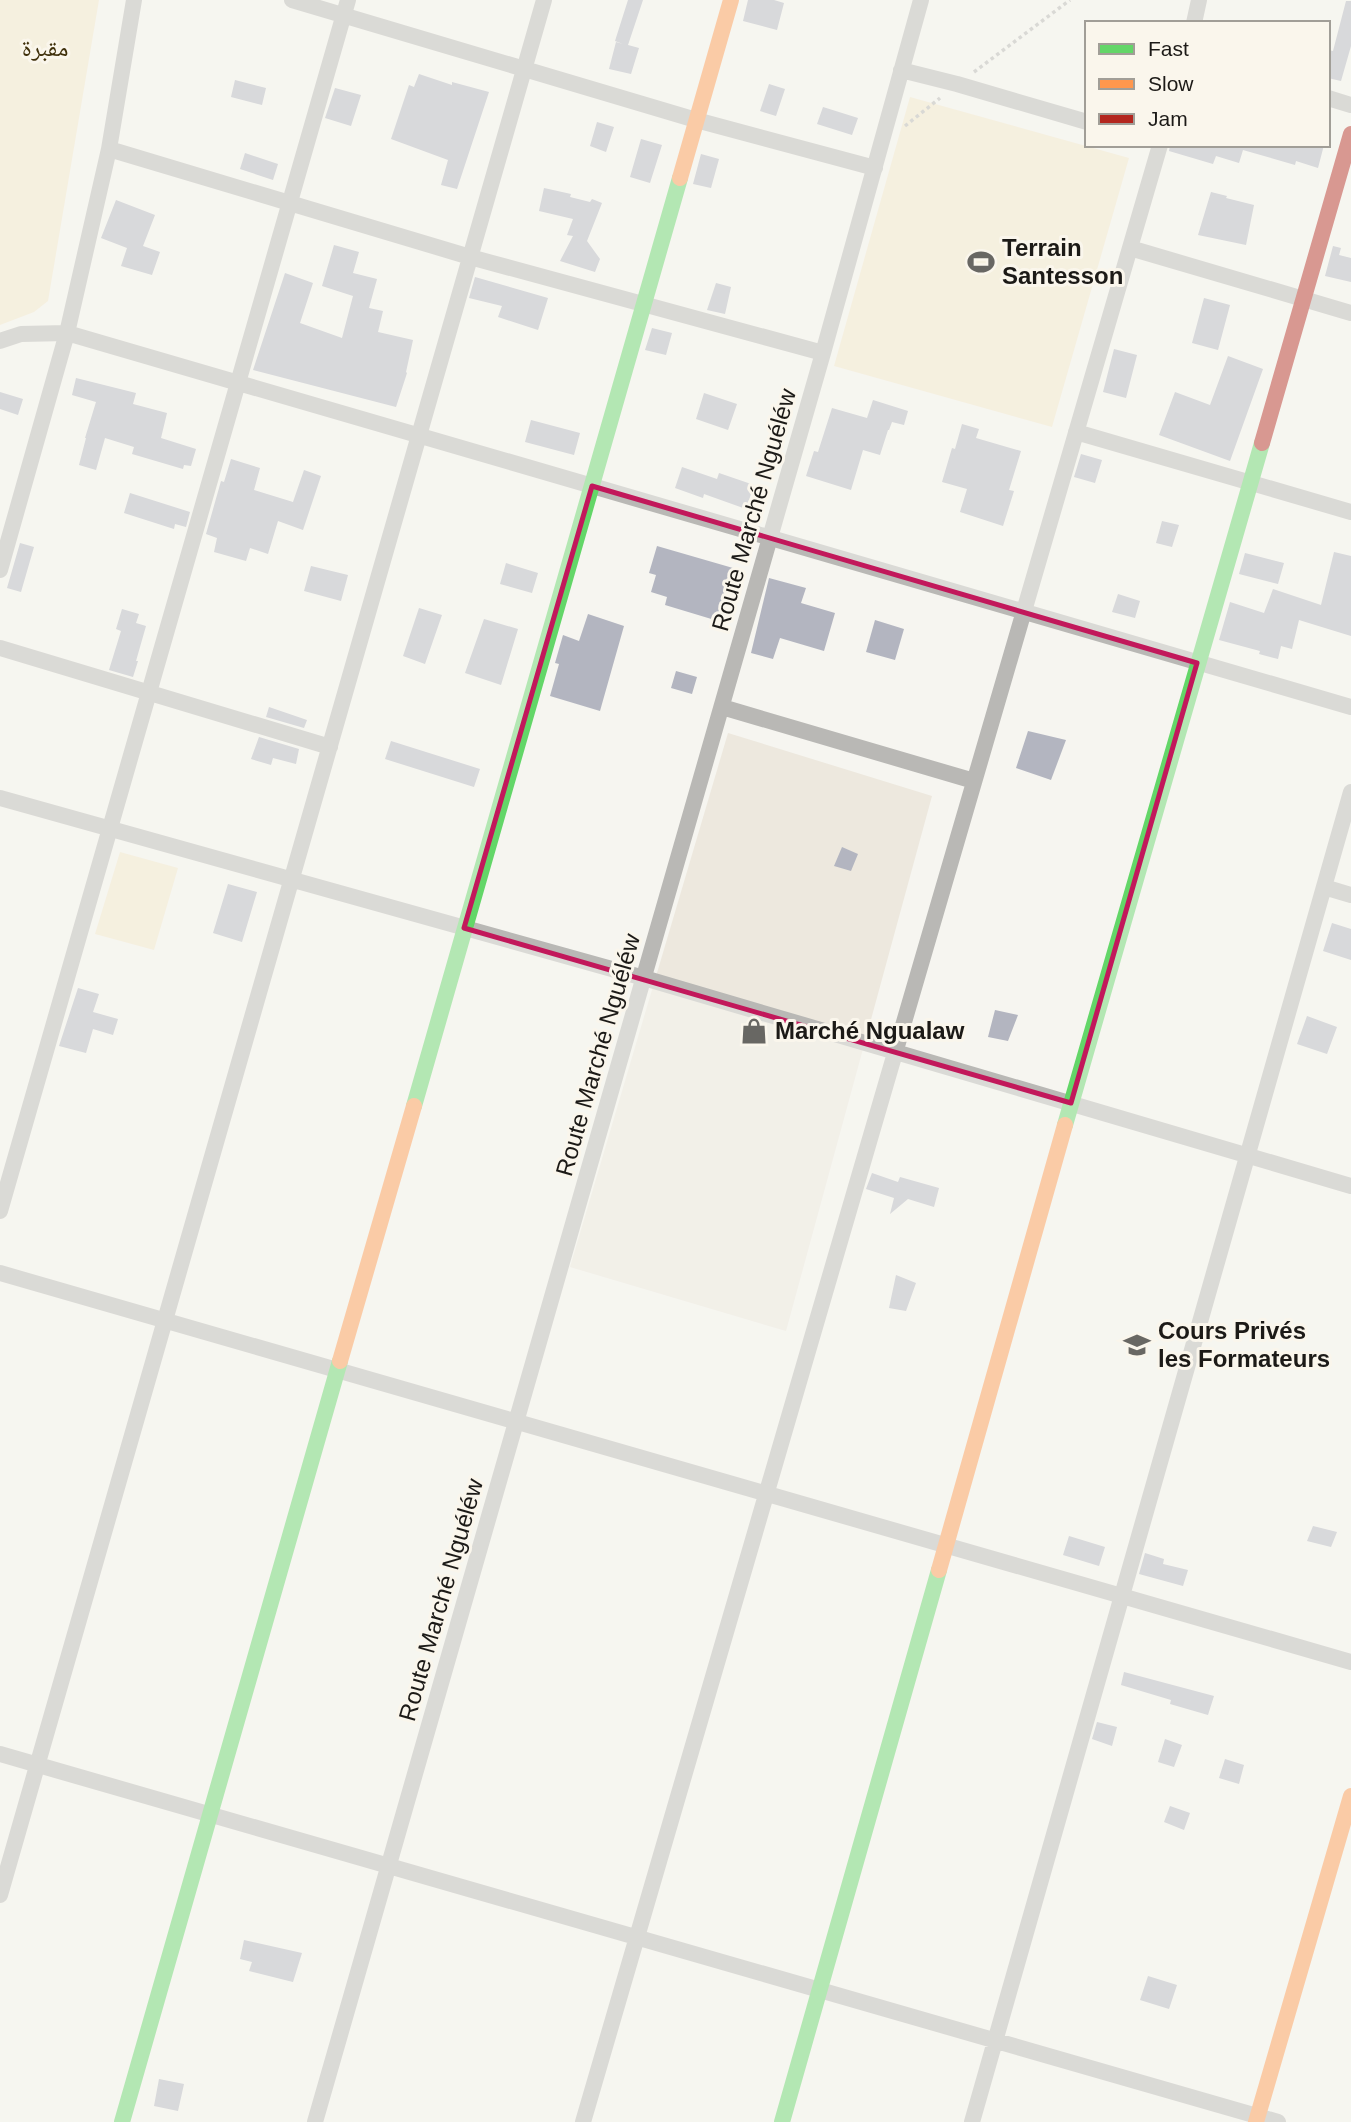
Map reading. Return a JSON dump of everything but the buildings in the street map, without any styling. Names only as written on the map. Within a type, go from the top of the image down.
[{"type":"street","points":[[0,570],[67,333],[108,149],[134,0]]},
{"type":"street","points":[[292,0],[346,8],[524,69],[696,120],[874,168]]},
{"type":"street","points":[[0,1895],[544,0]]},
{"type":"street","points":[[122,2122],[731,0]]},
{"type":"street","name":"Route Marché Nguéléw","points":[[315,2122],[722,707],[921,0]]},
{"type":"street","points":[[1194,21],[1199,0]]},
{"type":"street","points":[[0,1212],[346,8]]},
{"type":"street","points":[[901,70],[1085,121]]},
{"type":"street","points":[[1330,99],[1351,105]]},
{"type":"street","points":[[782,2122],[1197,663],[1351,134]]},
{"type":"street","points":[[583,2122],[1159,147]]},
{"type":"street","points":[[108,149],[470,257],[823,353]]},
{"type":"street","points":[[1130,248],[1351,313]]},
{"type":"street","points":[[0,341],[21,334],[67,333],[1351,708]]},
{"type":"street","points":[[1076,432],[1351,512]]},
{"type":"street","points":[[0,648],[330,747]]},
{"type":"street","points":[[722,707],[974,781]]},
{"type":"street","points":[[972,2122],[1351,792]]},
{"type":"street","points":[[0,799],[644,978],[1351,1186]]},
{"type":"street","points":[[1324,887],[1351,895]]},
{"type":"street","points":[[0,1273],[1351,1662]]},
{"type":"street","points":[[0,1754],[995,2040],[1257,2119],[1278,2122]]},
{"type":"street","points":[[1257,2119],[1351,1796]]},
{"type":"highlighted area","points":[[592,486],[1197,663],[1071,1103],[464,928]]},
{"type":"shaded area","name":"Marché Ngualaw","points":[[728,733],[932,796],[786,1331],[570,1267]]},
{"type":"green space","name":"مقبرة","points":[[0,0],[99,0],[48,301],[34,312],[0,325]]},
{"type":"green space","name":"Terrain Santesson","points":[[910,97],[1129,158],[1052,427],[834,366]]},
{"type":"green space","points":[[120,852],[178,868],[154,950],[95,934]]},
{"type":"traffic: fast","points":[[414,1106],[680,178]]},
{"type":"traffic: fast","points":[[1065,1125],[1262,443]]},
{"type":"traffic: fast","points":[[122,2122],[340,1361]]},
{"type":"traffic: fast","points":[[782,2122],[939,1570]]},
{"type":"traffic: slow","points":[[680,178],[731,0]]},
{"type":"traffic: slow","points":[[340,1361],[414,1106]]},
{"type":"traffic: slow","points":[[939,1570],[1065,1125]]},
{"type":"traffic: slow","points":[[1256,2122],[1351,1796]]},
{"type":"traffic: jam","points":[[1262,443],[1351,134]]},
{"type":"place","name":"Terrain Santesson","points":[[981,262]]},
{"type":"place","name":"Marché Ngualaw","points":[[754,1031]]},
{"type":"place","name":"Cours Privés les Formateurs","points":[[1137,1345]]}]
